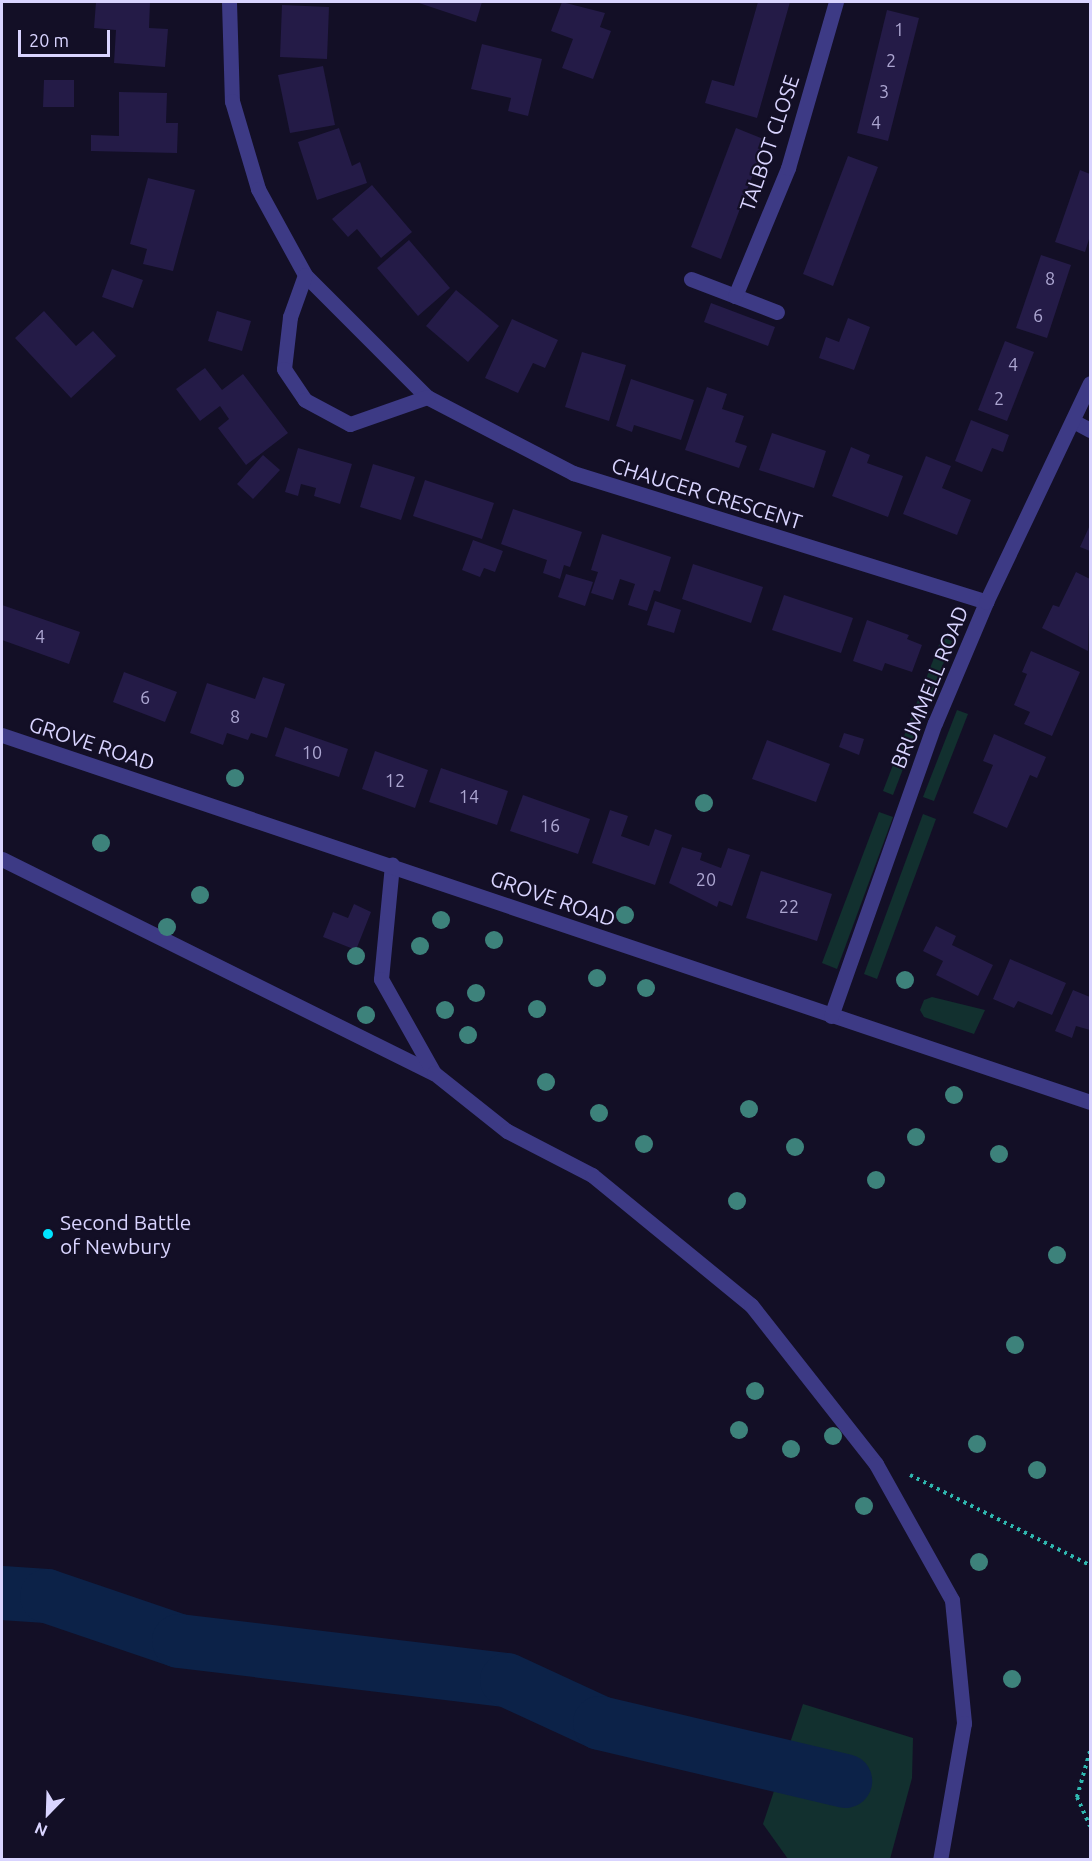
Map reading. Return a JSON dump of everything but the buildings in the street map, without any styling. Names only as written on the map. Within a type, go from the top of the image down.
[{"type":"street","name":"CHAUCER CRESCENT","points":[[229,2],[232,101],[258,189],[304,275],[427,397],[573,473],[986,602]]},
{"type":"street","name":"TALBOT CLOSE","points":[[735,296],[788,168],[836,2]]},
{"type":"street","points":[[304,275],[290,318],[284,369],[305,400],[350,424],[427,397]]},
{"type":"street","points":[[691,279],[777,312]]},
{"type":"street","name":"BRUMMELL ROAD","points":[[831,1016],[935,723],[986,602],[1090,383]]},
{"type":"street","points":[[1073,422],[1090,430]]},
{"type":"street","name":"GROVE ROAD","points":[[2,735],[1090,1102]]},
{"type":"street","points":[[2,859],[435,1073],[507,1131],[592,1174],[751,1305],[876,1464],[952,1600],[964,1723],[940,1860]]},
{"type":"street","points":[[392,865],[381,979],[435,1073]]},
{"type":"path","points":[[903,1471],[1090,1564]]},
{"type":"path","points":[[1090,1751],[1077,1797],[1090,1826]]},
{"type":"green space","points":[[942,637],[952,641],[893,795],[883,791]]},
{"type":"green space","points":[[957,710],[968,714],[934,801],[923,797]]},
{"type":"green space","points":[[879,812],[893,817],[837,969],[822,963]]},
{"type":"green space","points":[[923,814],[936,819],[877,979],[864,974]]},
{"type":"green space","points":[[932,997],[985,1010],[974,1034],[924,1017],[920,1010],[924,1000]]},
{"type":"green space","points":[[803,1704],[913,1738],[912,1778],[890,1859],[788,1859],[763,1824]]},
{"type":"waterway","points":[[2,1593],[47,1596],[179,1641],[507,1680],[600,1723],[845,1781]]},
{"type":"place","name":"Second Battle of Newbury","points":[[48,1234]]}]
